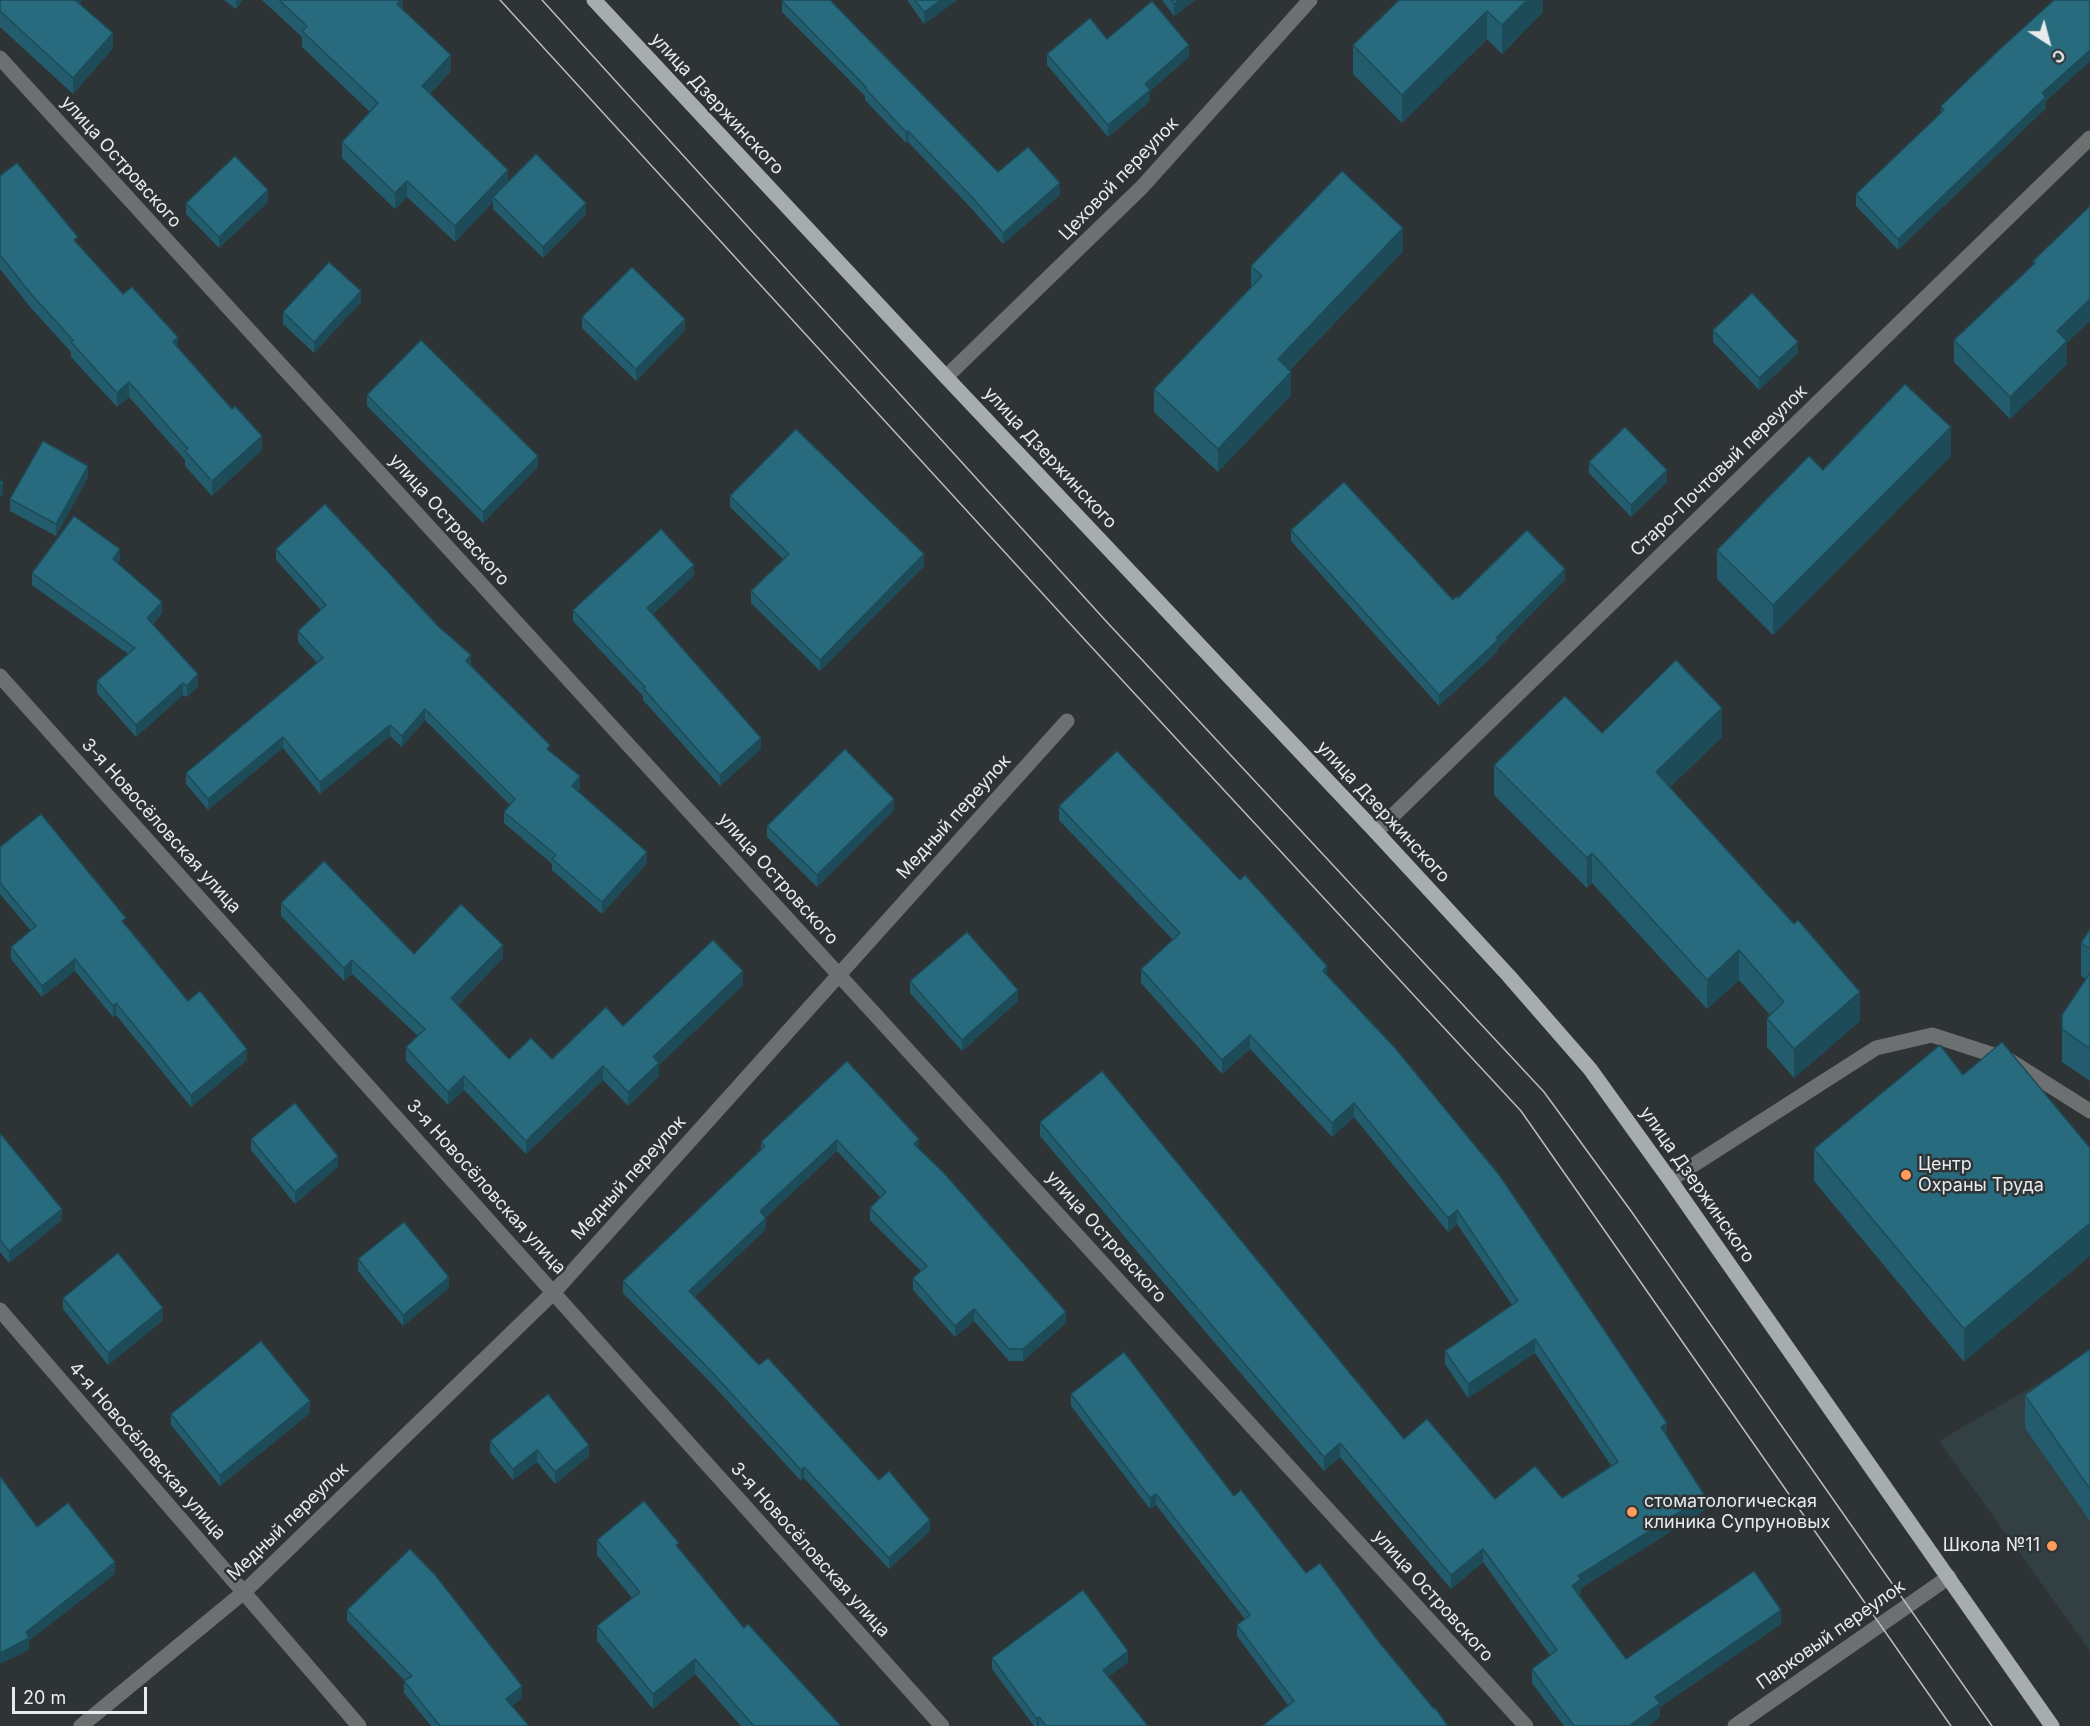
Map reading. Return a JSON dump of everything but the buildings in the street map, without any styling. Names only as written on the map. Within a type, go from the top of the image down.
[{"type":"main road","name":"улица Дзержинского","points":[[594,0],[1376,832],[1508,975],[1590,1069],[2052,1726]]},
{"type":"street","name":"Цеховой переулок","points":[[946,377],[1142,187],[1306,2]]},
{"type":"street","name":"улица Островского","points":[[0,58],[1526,1726]]},
{"type":"street","name":"Старо-Почтовый переулок","points":[[1376,832],[2090,138]]},
{"type":"street","name":"3-я Новосёловская улица","points":[[0,676],[942,1726]]},
{"type":"street","name":"Медный переулок","points":[[81,1726],[244,1592],[554,1292],[1067,721]]},
{"type":"street","points":[[1670,1180],[1876,1048],[1932,1035],[2009,1060],[2090,1111]]},
{"type":"street","name":"4-я Новосёловская улица","points":[[0,1310],[359,1726]]},
{"type":"street","name":"Парковый переулок","points":[[1735,1726],[1949,1577]]},
{"type":"shaded area","name":"Школа №11","points":[[2090,1353],[2090,1651],[1939,1441]]},
{"type":"tram line","points":[[500,0],[1085,640],[1521,1111],[1951,1726]]},
{"type":"tram line","points":[[542,0],[1105,620],[1544,1092],[1631,1211],[1992,1726]]},
{"type":"place","name":"Центр Охраны Труда","points":[[1906,1175]]},
{"type":"place","name":"стоматологическая клиника Супруновых","points":[[1632,1512]]},
{"type":"place","name":"Школа №11","points":[[2052,1546]]}]
